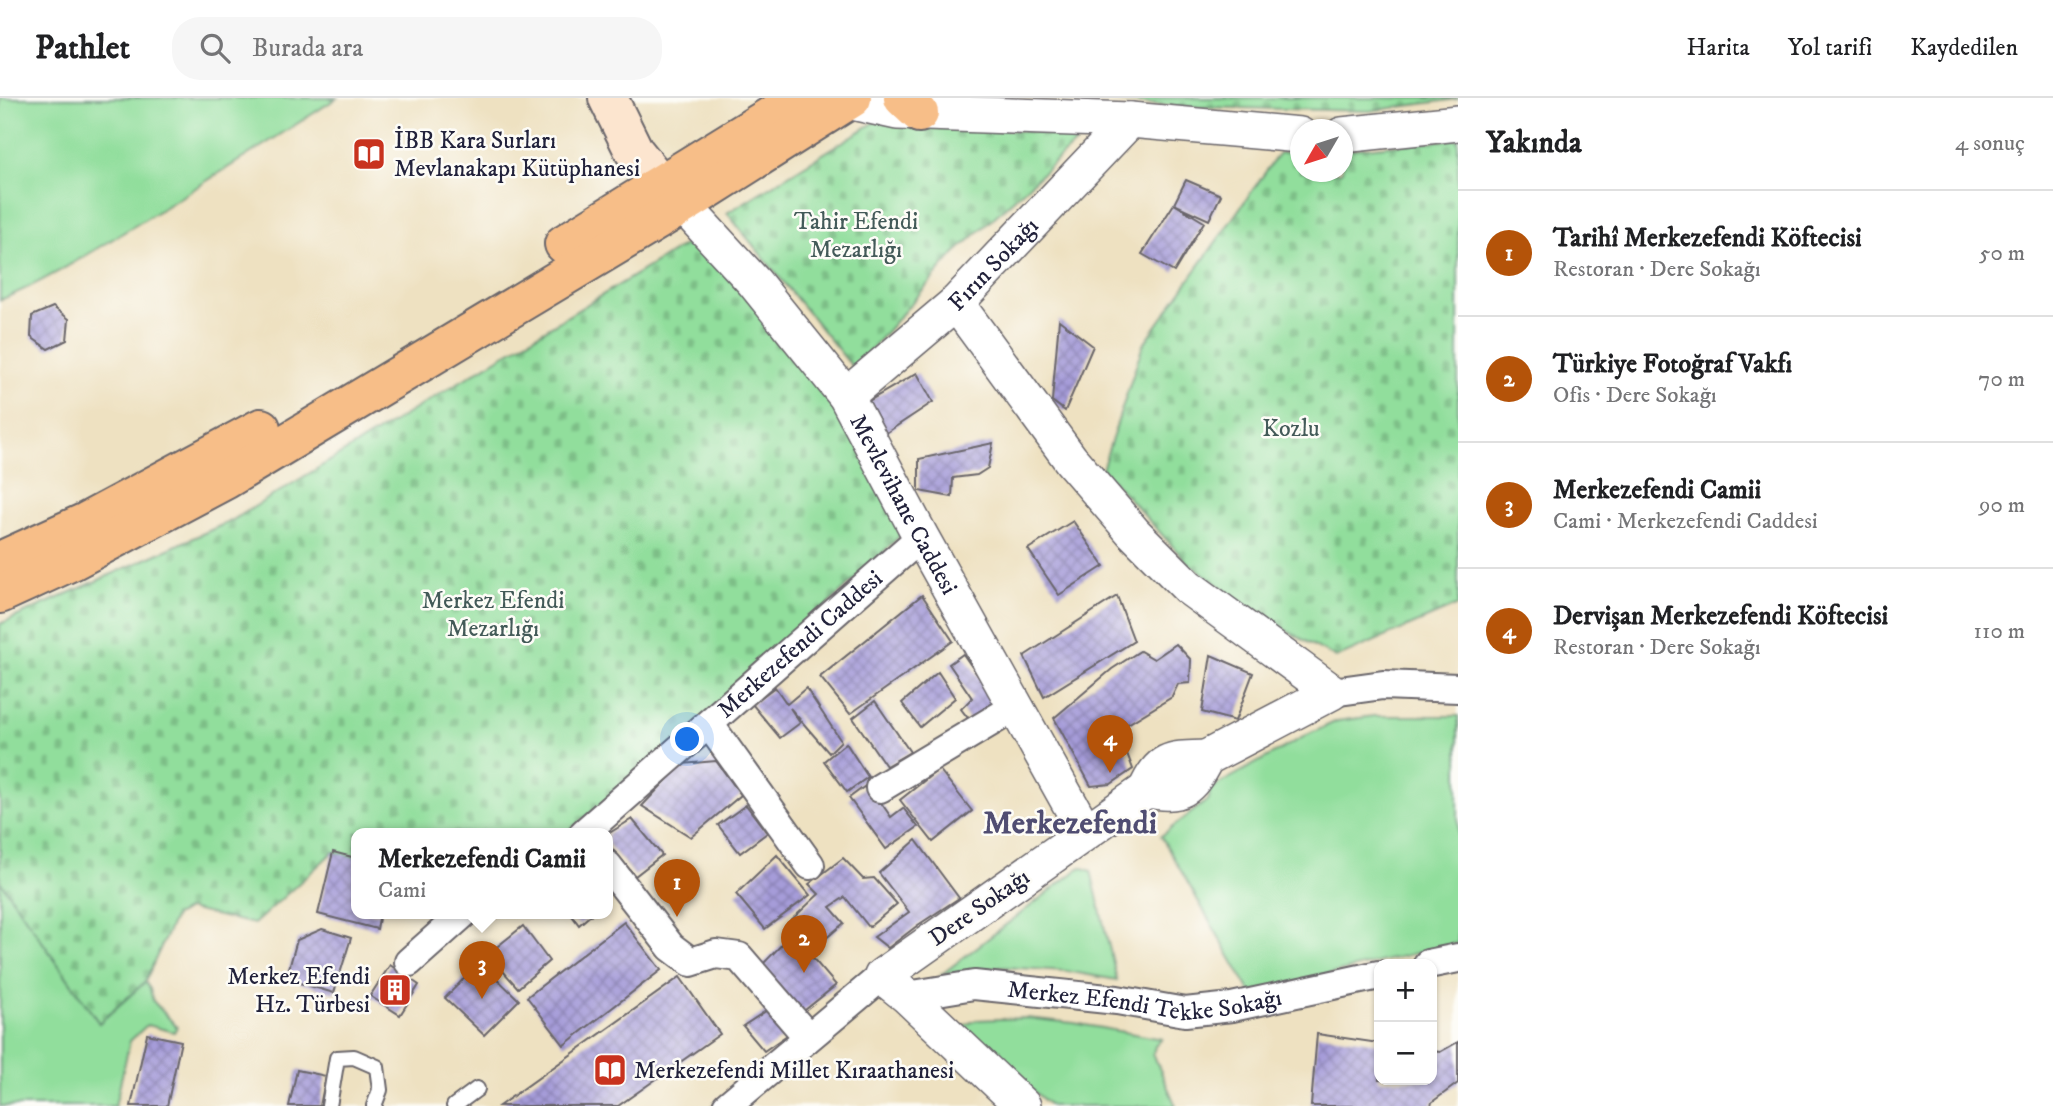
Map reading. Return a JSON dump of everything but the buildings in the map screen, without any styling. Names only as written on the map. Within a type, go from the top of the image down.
[{"type":"main road","points":[[608,98],[634,150],[673,195]]},
{"type":"main road","points":[[0,594],[82,556],[225,480],[673,195],[800,98]]},
{"type":"main road","points":[[0,561],[86,522],[273,421],[847,99]]},
{"type":"street","points":[[847,99],[887,111],[911,106],[1129,120],[1290,134]]},
{"type":"street","name":"Fırın Sokağı","points":[[846,396],[956,303],[1129,120]]},
{"type":"street","points":[[1353,134],[1458,123]]},
{"type":"street","name":"Mevlevihane Caddesi","points":[[673,195],[754,282],[846,396],[921,537],[1086,831]]},
{"type":"street","points":[[956,303],[1071,460],[1133,532],[1188,587],[1332,692],[1383,685],[1458,688]]},
{"type":"street","name":"Merkezefendi Caddesi","points":[[590,828],[921,537]]},
{"type":"street","name":"Dere Sokağı","points":[[727,1106],[808,1037],[895,986],[1086,831],[1146,790],[1154,772],[1163,763],[1181,758],[1206,758],[1332,692]]},
{"type":"street","points":[[880,788],[1017,706]]},
{"type":"street","points":[[709,724],[810,865]]},
{"type":"street","points":[[613,872],[671,947],[691,962],[716,954],[739,957],[808,1037]]},
{"type":"street","points":[[409,962],[457,919]]},
{"type":"street","points":[[1437,962],[1458,958]]},
{"type":"street","name":"Merkez Efendi Tekke Sokağı","points":[[895,986],[974,985],[1117,1000],[1185,1013],[1232,1007],[1374,976]]},
{"type":"street","points":[[895,986],[1023,1106]]},
{"type":"lane","points":[[328,1106],[337,1058],[354,1057],[377,1067],[380,1090],[374,1106]]},
{"type":"lane","points":[[454,1106],[477,1089]]},
{"type":"green space","points":[[0,98],[337,98],[86,255],[0,300]]},
{"type":"green space","points":[[1060,98],[1458,99],[1369,111],[1198,107]]},
{"type":"green space","name":"Tahir Efendi Mezarlığı","points":[[875,122],[1084,135],[954,254],[854,369],[727,213]]},
{"type":"green space","name":"Kozlu","points":[[1458,139],[1458,605],[1336,658],[1260,616],[1187,562],[1102,469],[1143,345],[1279,153],[1290,152],[1290,182],[1353,182],[1353,149]]},
{"type":"green space","name":"Merkez Efendi Mezarlığı","points":[[696,238],[833,398],[906,530],[738,691],[572,828],[351,828],[351,857],[333,852],[254,924],[188,909],[175,916],[145,982],[99,1023],[0,881],[0,624],[231,521]]},
{"type":"green space","points":[[1374,716],[1458,716],[1458,943],[1392,959],[1374,959],[1374,963],[1251,993],[1161,836],[1209,799],[1210,789],[1337,721]]},
{"type":"green space","points":[[1081,867],[1091,871],[1117,980],[1066,971],[1002,967],[942,974]]},
{"type":"green space","points":[[0,881],[99,1023],[145,982],[153,1001],[177,1027],[174,1032],[147,1025],[130,1041],[115,1106],[0,1106]]},
{"type":"green space","points":[[1026,1018],[1074,1023],[1162,1039],[1155,1046],[1153,1054],[1176,1106],[1051,1106],[959,1028],[976,1020]]},
{"type":"place","name":"İBB Kara Surları Mevlanakapı Kütüphanesi","points":[[369,154]]},
{"type":"place","name":"Dervişan Merkezefendi Köftecisi","points":[[1110,773]]},
{"type":"place","name":"Tarihî Merkezefendi Köftecisi","points":[[677,917]]},
{"type":"place","name":"Türkiye Fotoğraf Vakfı","points":[[804,973]]},
{"type":"place","name":"Merkez Efendi Hz. Türbesi","points":[[395,990]]},
{"type":"place","name":"Merkezefendi Camii","points":[[482,999]]},
{"type":"place","name":"Merkezefendi Millet Kıraathanesi","points":[[610,1070]]},
{"type":"district","name":"Merkezefendi","points":[[1070,822]]}]
